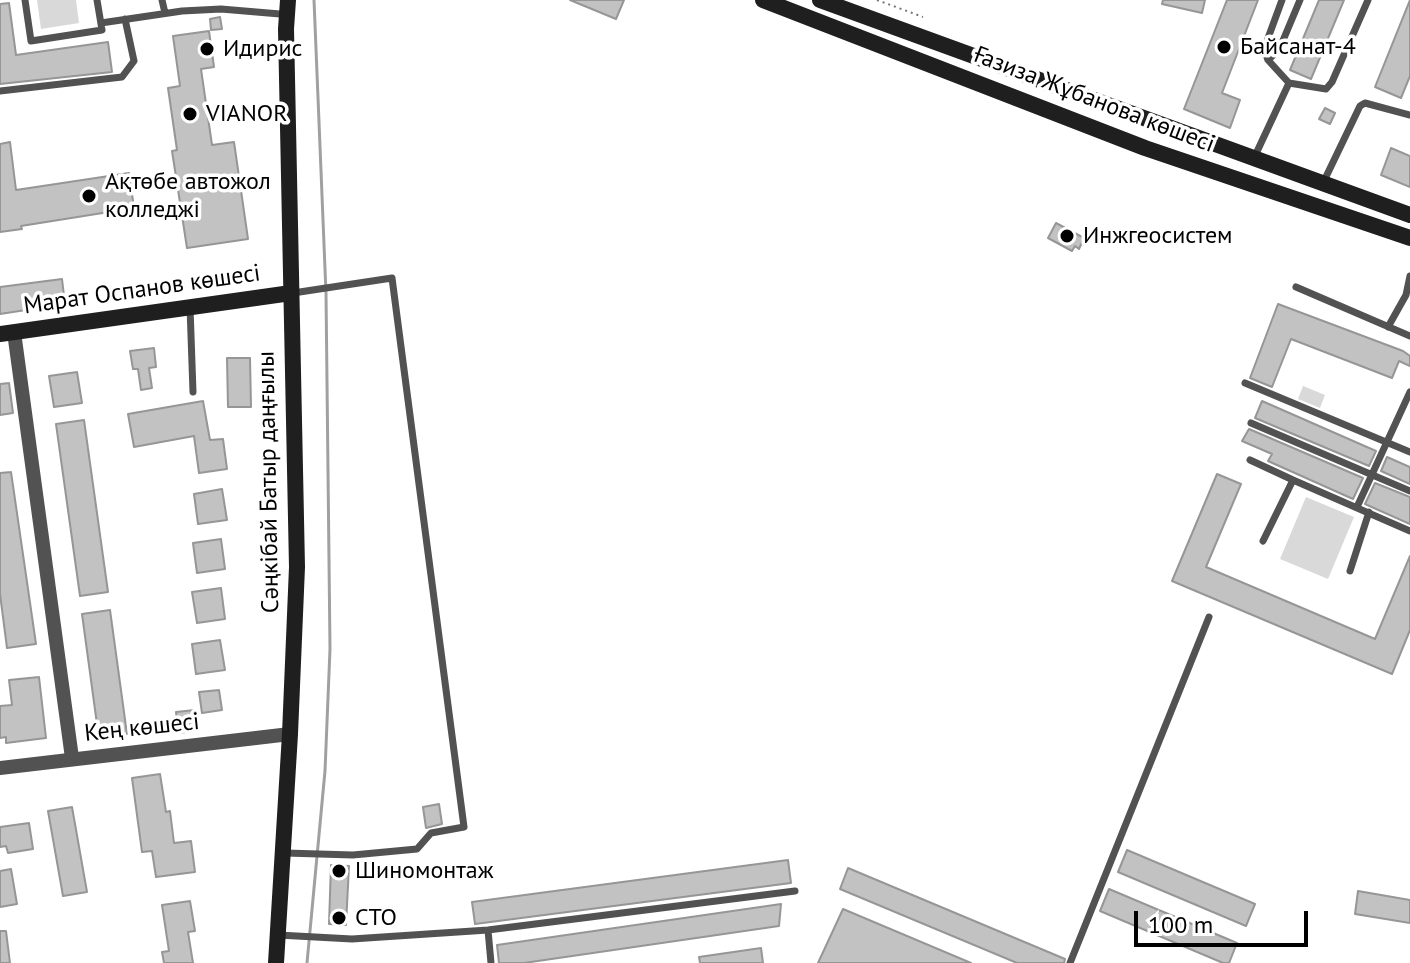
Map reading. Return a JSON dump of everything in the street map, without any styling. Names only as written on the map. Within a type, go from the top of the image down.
[{"type":"street","name":"Ғазиза Жұбанова көшесі","points":[[763,0],[1145,148],[1410,238]]},
{"type":"street","name":"Ғазиза Жұбанова көшесі","points":[[820,0],[1410,215]]},
{"type":"street","name":"Сәңкібай Батыр даңғылы","points":[[276,963],[297,567],[282,11]]},
{"type":"street","name":"Марат Оспанов көшесі","points":[[7,333],[291,293]]},
{"type":"street","points":[[7,333],[72,758]]},
{"type":"street","name":"Кең көшесі","points":[[0,768],[290,734]]},
{"type":"lane","points":[[25,0],[31,41],[102,30],[97,0]]},
{"type":"lane","points":[[162,0],[165,13]]},
{"type":"lane","points":[[1282,0],[1264,49],[1268,60],[1289,83],[1326,89],[1332,82],[1368,0]]},
{"type":"lane","points":[[1268,60],[1279,50],[1300,0]]},
{"type":"lane","points":[[101,23],[165,13],[221,9],[282,11]]},
{"type":"lane","points":[[0,91],[122,77],[134,61],[125,19]]},
{"type":"lane","points":[[1253,160],[1289,83]]},
{"type":"lane","points":[[1323,183],[1360,106],[1365,103],[1410,115]]},
{"type":"lane","points":[[1388,327],[1408,296],[1410,276]]},
{"type":"lane","points":[[284,853],[353,855],[417,849],[431,833],[464,827],[392,278],[291,293]]},
{"type":"lane","points":[[1296,287],[1410,336]]},
{"type":"lane","points":[[190,307],[193,392]]},
{"type":"lane","points":[[1245,383],[1410,452]]},
{"type":"lane","points":[[1357,507],[1410,392]]},
{"type":"lane","points":[[1251,423],[1410,491]]},
{"type":"lane","points":[[1250,460],[1410,531]]},
{"type":"lane","points":[[1263,541],[1293,480]]},
{"type":"lane","points":[[1350,571],[1369,512]]},
{"type":"lane","points":[[1070,963],[1209,617]]},
{"type":"lane","points":[[278,935],[352,939],[488,930],[795,891]]},
{"type":"lane","points":[[488,930],[491,963]]},
{"type":"path","points":[[877,0],[923,17]]},
{"type":"shaded area","points":[[37,0],[76,0],[79,23],[41,29]]},
{"type":"shaded area","points":[[1303,386],[1325,395],[1320,408],[1298,399]]},
{"type":"shaded area","points":[[1306,497],[1354,517],[1328,579],[1280,559]]},
{"type":"building","points":[[570,0],[624,0],[616,19]]},
{"type":"building","points":[[1163,0],[1205,0],[1202,13],[1162,4]]},
{"type":"building","name":"Байсанат-4","points":[[1227,0],[1258,0],[1222,93],[1240,100],[1230,128],[1184,109]]},
{"type":"building","points":[[1319,0],[1344,0],[1311,79],[1290,70]]},
{"type":"building","points":[[1410,0],[1410,76],[1401,98],[1375,87]]},
{"type":"building","points":[[9,3],[16,55],[108,42],[112,72],[0,84],[0,4]]},
{"type":"building","points":[[220,17],[222,29],[211,30],[210,19]]},
{"type":"building","points":[[209,31],[214,67],[201,69],[212,145],[234,142],[248,239],[187,248],[172,151],[177,150],[168,88],[180,86],[173,36]]},
{"type":"building","points":[[1325,108],[1335,113],[1330,124],[1319,119]]},
{"type":"building","points":[[10,142],[16,190],[129,173],[134,208],[0,232],[0,144]]},
{"type":"building","points":[[1391,148],[1410,156],[1410,187],[1381,175]]},
{"type":"building","points":[[1056,223],[1084,238],[1079,249],[1075,246],[1072,251],[1048,238]]},
{"type":"building","points":[[62,279],[65,304],[0,314],[0,287]]},
{"type":"building","points":[[1278,304],[1403,351],[1410,356],[1410,366],[1399,361],[1392,378],[1291,339],[1272,387],[1250,378]]},
{"type":"building","points":[[154,348],[156,367],[149,368],[152,388],[141,390],[138,369],[133,369],[130,351]]},
{"type":"building","points":[[227,358],[250,358],[251,407],[228,407]]},
{"type":"building","points":[[77,372],[82,403],[54,407],[49,376]]},
{"type":"building","points":[[9,383],[13,413],[0,415],[0,384]]},
{"type":"building","points":[[203,401],[210,440],[223,439],[227,469],[199,473],[194,436],[134,447],[128,414]]},
{"type":"building","points":[[1262,401],[1376,451],[1369,466],[1255,418]]},
{"type":"building","points":[[84,420],[108,592],[80,596],[56,424]]},
{"type":"building","points":[[1249,429],[1363,478],[1353,499],[1268,461],[1272,454],[1242,441]]},
{"type":"building","points":[[1387,457],[1410,467],[1410,484],[1381,471]]},
{"type":"building","points":[[11,472],[36,644],[7,648],[0,594],[0,473]]},
{"type":"building","points":[[1217,474],[1241,484],[1206,567],[1375,639],[1410,556],[1410,630],[1392,674],[1172,581]]},
{"type":"building","points":[[1375,483],[1410,497],[1410,524],[1365,504]]},
{"type":"building","points":[[222,489],[227,520],[198,524],[194,494]]},
{"type":"building","points":[[221,539],[225,569],[197,573],[193,543]]},
{"type":"building","points":[[221,588],[225,619],[197,623],[192,592]]},
{"type":"building","points":[[110,610],[127,734],[99,739],[82,614]]},
{"type":"building","points":[[220,640],[225,670],[196,674],[192,644]]},
{"type":"building","points":[[39,677],[46,738],[6,743],[6,737],[0,738],[0,706],[12,705],[9,680]]},
{"type":"building","points":[[219,690],[222,710],[202,713],[199,692]]},
{"type":"building","points":[[195,710],[198,730],[179,733],[176,712]]},
{"type":"building","points":[[160,774],[166,812],[170,811],[174,843],[191,841],[195,872],[156,877],[152,851],[142,852],[132,778]]},
{"type":"building","points":[[439,804],[442,824],[426,828],[423,807]]},
{"type":"building","points":[[72,807],[87,892],[63,896],[48,811]]},
{"type":"building","points":[[29,823],[33,849],[8,853],[6,846],[0,847],[0,827]]},
{"type":"building","points":[[1127,850],[1255,904],[1246,926],[1118,872]]},
{"type":"building","points":[[788,860],[791,883],[475,924],[472,902]]},
{"type":"building","points":[[331,865],[349,866],[346,925],[329,924]]},
{"type":"building","points":[[848,868],[1065,959],[1064,963],[1017,963],[840,889]]},
{"type":"building","points":[[11,869],[17,904],[0,907],[0,871]]},
{"type":"building","points":[[1109,889],[1237,943],[1229,963],[1100,911]]},
{"type":"building","points":[[1358,891],[1410,900],[1410,923],[1355,914]]},
{"type":"building","points":[[190,901],[195,931],[188,932],[193,963],[164,963],[162,952],[169,951],[162,905]]},
{"type":"building","points":[[781,904],[779,926],[524,963],[499,963],[497,945]]},
{"type":"building","points":[[843,909],[971,963],[818,963]]},
{"type":"building","points":[[0,931],[6,931],[10,963],[0,963]]},
{"type":"building","points":[[761,948],[763,963],[700,963],[699,957]]},
{"type":"waterway","points":[[307,963],[325,771],[330,649],[326,293],[314,0]]},
{"type":"place","name":"Байсанат-4","points":[[1224,47]]},
{"type":"place","name":"Идирис","points":[[207,49]]},
{"type":"place","name":"VIANOR","points":[[190,114]]},
{"type":"place","name":"Ақтөбе автожол колледжі","points":[[89,196]]},
{"type":"place","name":"Инжгеосистем","points":[[1067,236]]},
{"type":"place","name":"Шиномонтаж","points":[[339,871]]},
{"type":"place","name":"СТО","points":[[339,918]]}]
